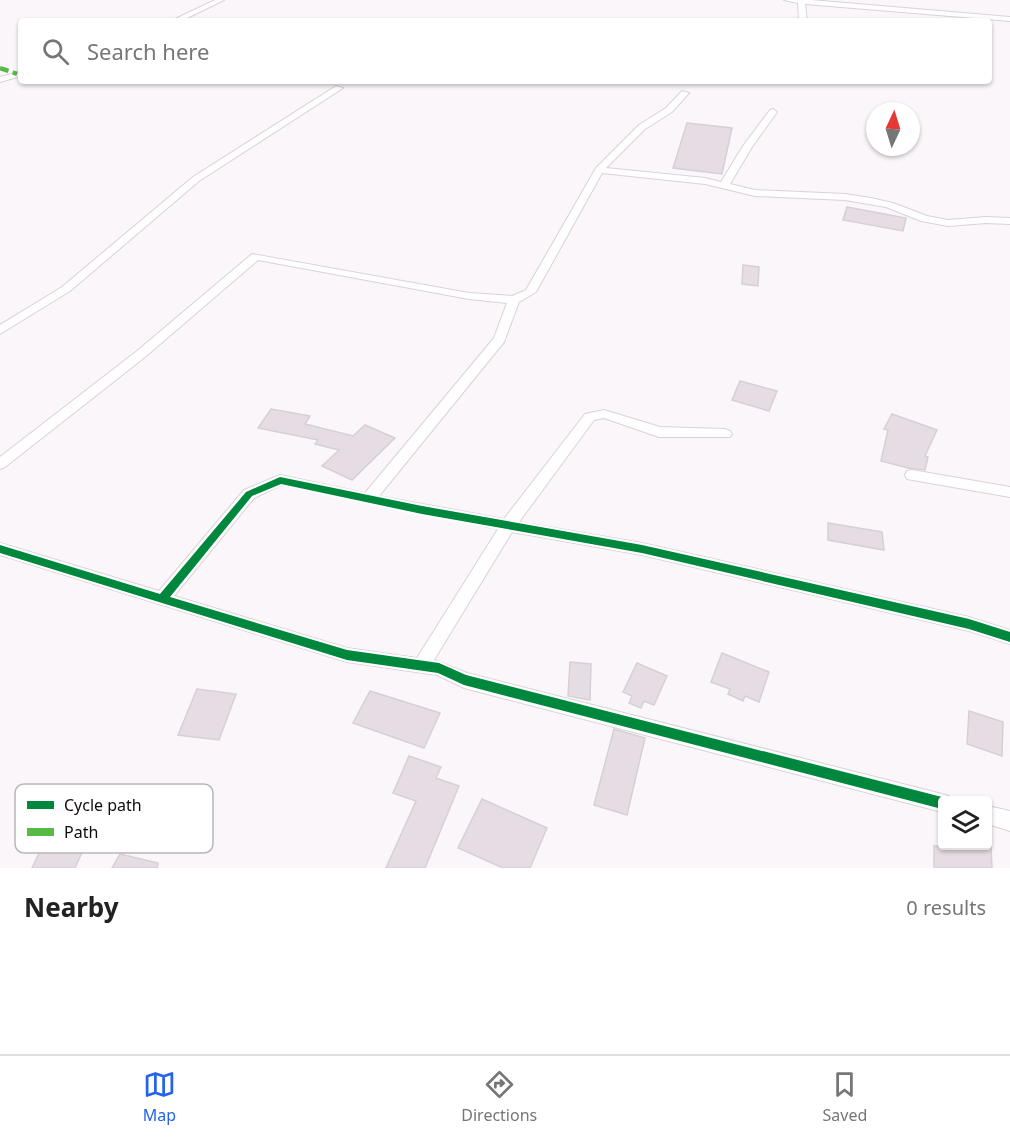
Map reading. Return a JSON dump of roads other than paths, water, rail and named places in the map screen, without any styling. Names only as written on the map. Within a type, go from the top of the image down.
[{"type":"street","points":[[182,18],[221,0]]},
{"type":"street","points":[[788,0],[988,18]]},
{"type":"street","points":[[801,1],[803,18]]},
{"type":"street","points":[[992,18],[1010,20]]},
{"type":"street","points":[[0,80],[18,74]]},
{"type":"street","points":[[0,330],[66,289],[196,179],[339,88]]},
{"type":"street","points":[[0,464],[141,354],[256,256],[469,296],[514,300],[530,292],[599,170],[642,128],[669,110],[685,93]]},
{"type":"street","points":[[723,186],[773,112]]},
{"type":"street","points":[[599,170],[679,178],[756,193],[845,197],[889,205],[926,219],[948,223],[1010,221]]},
{"type":"street","points":[[368,499],[500,339],[514,300]]},
{"type":"street","points":[[422,665],[508,525],[590,417],[604,414],[659,432],[725,434]]},
{"type":"street","points":[[912,475],[1010,492]]},
{"type":"street","points":[[163,598],[249,494],[280,480],[368,499],[684,558],[969,624],[1010,637]]},
{"type":"street","points":[[0,549],[347,655],[439,668],[464,680],[938,802]]},
{"type":"street","points":[[992,816],[1010,821]]}]
